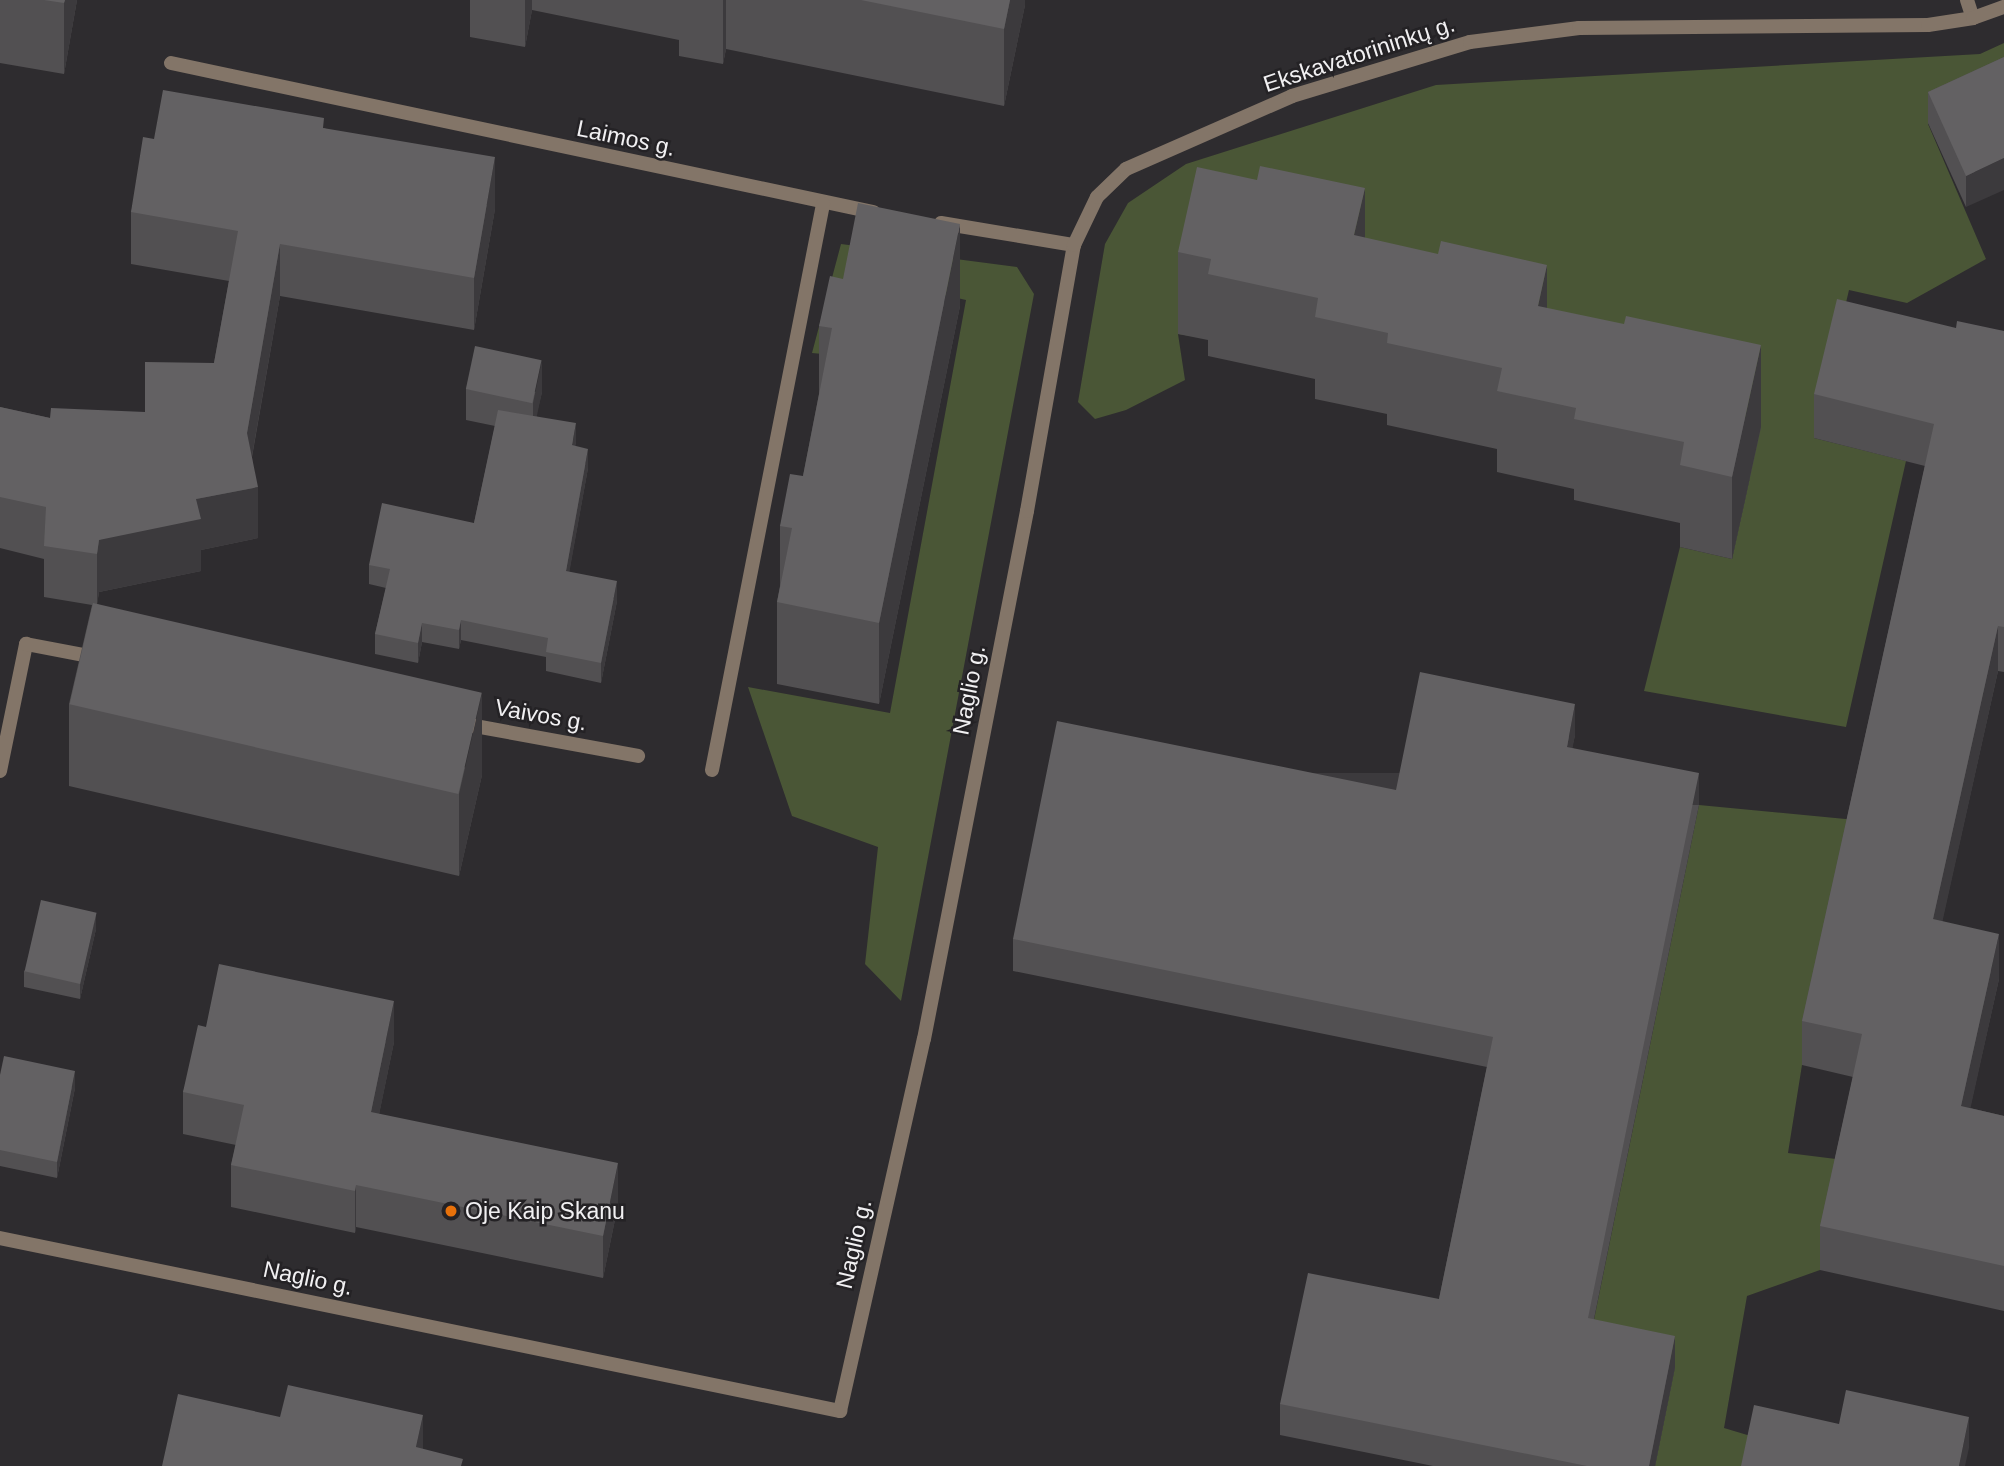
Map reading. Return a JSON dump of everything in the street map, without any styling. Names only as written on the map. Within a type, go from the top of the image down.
[{"type":"street","points":[[1967,0],[1973,18]]},
{"type":"street","name":"Ekskavatorininkų g.","points":[[1074,245],[1097,197],[1126,169],[1292,96],[1470,42],[1579,28],[1928,25],[1973,18],[2004,7]]},
{"type":"street","name":"Laimos g.","points":[[171,63],[823,204],[890,215]]},
{"type":"street","points":[[712,770],[823,204]]},
{"type":"street","points":[[929,221],[1074,245]]},
{"type":"street","name":"Naglio g.","points":[[0,1238],[840,1411],[924,1039],[1029,499],[1074,245]]},
{"type":"street","points":[[0,771],[26,644],[121,662]]},
{"type":"street","name":"Vaivos g.","points":[[447,721],[638,756]]},
{"type":"green space","points":[[2004,43],[2004,88],[1928,124],[1986,259],[1907,303],[1849,290],[1814,438],[1906,461],[1846,727],[1644,691],[1680,547],[1732,559],[1750,477],[1740,422],[1178,334],[1185,380],[1126,410],[1095,419],[1078,402],[1105,244],[1128,203],[1186,164],[1436,85],[1980,54]]},
{"type":"green space","points":[[841,244],[1017,267],[1034,294],[901,1001],[865,964],[878,847],[792,816],[748,687],[890,713],[966,300],[856,275],[834,355],[812,353]]},
{"type":"green space","points":[[1699,805],[1856,820],[1802,1065],[1788,1153],[1844,1160],[1820,1270],[1747,1296],[1724,1428],[1754,1437],[1748,1466],[1655,1466],[1675,1367],[1588,1349]]},
{"type":"building","points":[[44,0],[65,0],[64,3]]},
{"type":"building","points":[[861,0],[1010,0],[1004,29]]},
{"type":"building","points":[[2004,57],[2004,158],[1966,176],[1928,92]]},
{"type":"building","points":[[163,90],[324,118],[323,128],[495,157],[474,278],[280,244],[247,433],[258,487],[196,499],[201,519],[99,540],[97,554],[44,546],[46,507],[0,497],[0,407],[50,418],[51,408],[145,412],[145,362],[214,363],[238,231],[131,212],[143,137],[154,139]]},
{"type":"building","points":[[1260,166],[1365,188],[1354,235],[1438,254],[1441,241],[1547,265],[1538,306],[1624,324],[1626,316],[1761,345],[1732,477],[1680,465],[1684,442],[1574,419],[1576,408],[1497,391],[1502,368],[1387,343],[1388,333],[1315,317],[1318,298],[1208,274],[1211,259],[1178,252],[1197,167],[1257,180]]},
{"type":"building","points":[[858,203],[960,224],[879,623],[777,602],[792,528],[780,526],[790,474],[803,476],[832,328],[819,326],[830,276],[843,279]]},
{"type":"building","points":[[1837,299],[1956,328],[1957,321],[2004,331],[2004,627],[1998,626],[1933,919],[1999,934],[1961,1106],[2004,1116],[2004,1266],[1820,1226],[1862,1034],[1802,1021],[1934,424],[1814,394]]},
{"type":"building","points":[[475,346],[542,360],[532,403],[466,389]]},
{"type":"building","points":[[498,410],[576,423],[572,445],[588,449],[566,571],[617,581],[601,663],[546,652],[548,638],[461,620],[459,630],[422,623],[418,643],[375,634],[390,569],[369,565],[382,503],[474,523]]},
{"type":"building","points":[[93,603],[482,693],[458,794],[70,704]]},
{"type":"building","points":[[1420,672],[1575,704],[1567,747],[1699,773],[1588,1318],[1675,1336],[1649,1466],[1587,1466],[1280,1404],[1308,1273],[1439,1299],[1493,1037],[1013,939],[1057,721],[1396,790]]},
{"type":"building","points":[[41,900],[97,913],[80,984],[25,971]]},
{"type":"building","points":[[219,964],[394,1001],[371,1112],[618,1163],[603,1236],[356,1185],[355,1191],[231,1165],[244,1105],[183,1092],[198,1025],[206,1027]]},
{"type":"building","points":[[4,1056],[75,1071],[57,1162],[0,1150],[0,1075]]},
{"type":"building","points":[[288,1385],[423,1415],[416,1447],[463,1459],[461,1466],[162,1466],[178,1394],[280,1417]]},
{"type":"building","points":[[1846,1390],[1969,1417],[1959,1466],[1741,1466],[1754,1405],[1839,1424]]},
{"type":"place","name":"Oje Kaip Skanu","points":[[451,1211]]}]
